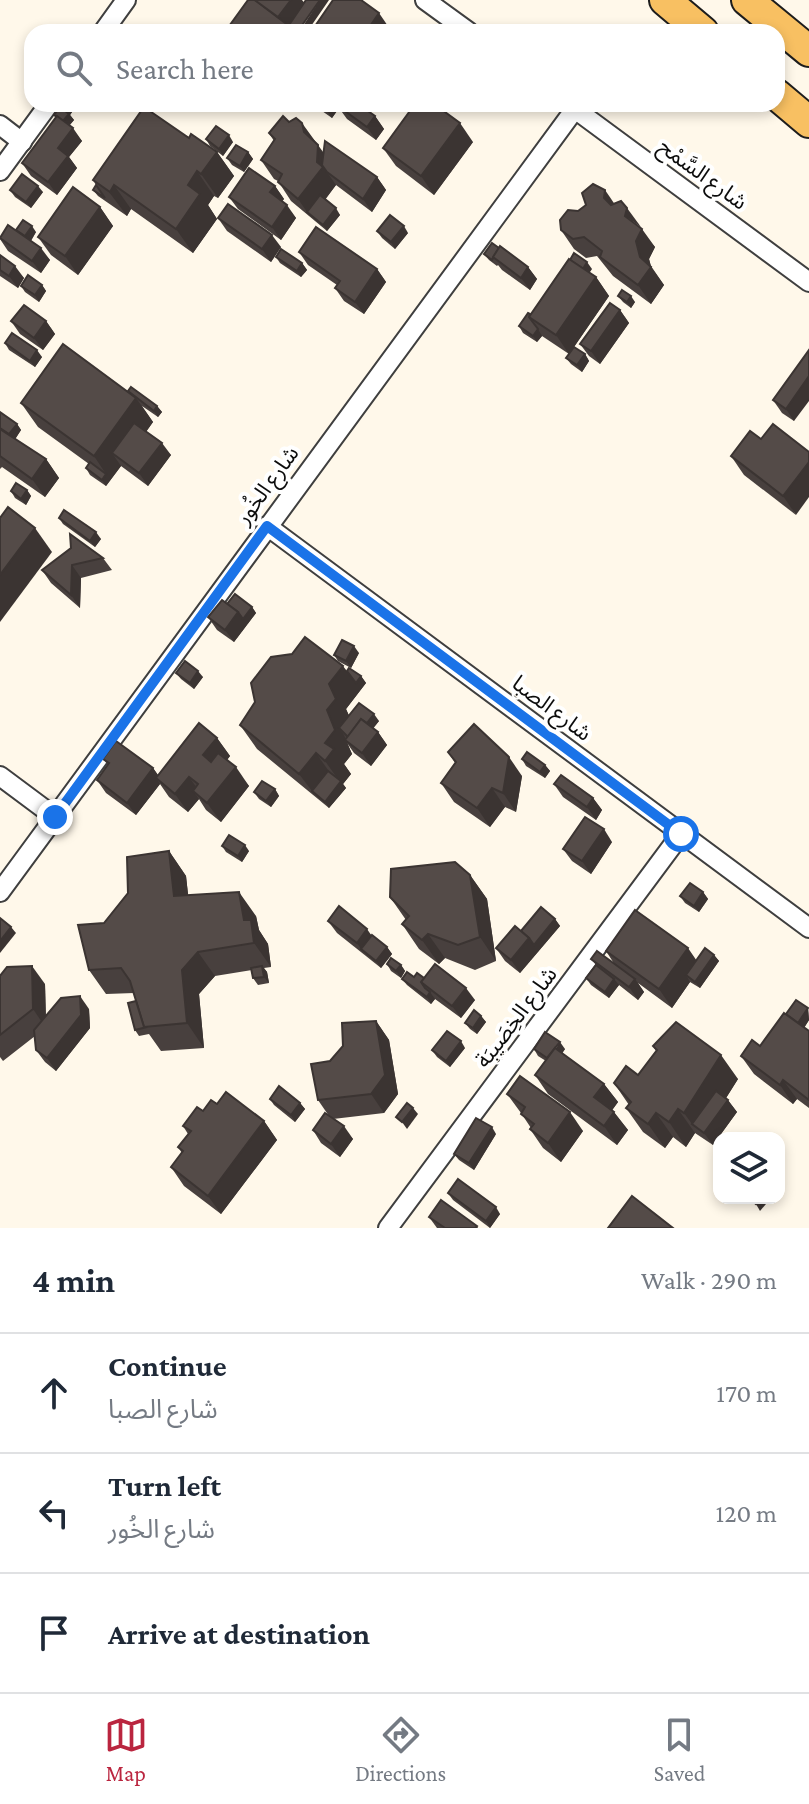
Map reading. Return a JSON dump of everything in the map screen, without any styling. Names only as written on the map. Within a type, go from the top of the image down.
[{"type":"main road","points":[[665,0],[694,24]]},
{"type":"main road","points":[[747,0],[776,24]]},
{"type":"main road","points":[[785,31],[809,51]]},
{"type":"main road","points":[[785,102],[809,122]]},
{"type":"street","points":[[109,24],[126,0]]},
{"type":"street","points":[[425,0],[458,24]]},
{"type":"street","points":[[0,171],[43,112]]},
{"type":"street","name":"شارع الخُور","points":[[0,892],[568,112]]},
{"type":"street","name":"شارع السَّمْح","points":[[579,112],[809,282]]},
{"type":"street","points":[[0,125],[22,142]]},
{"type":"street","name":"شارع الصبا","points":[[267,526],[809,928]]},
{"type":"street","points":[[0,776],[55,817]]},
{"type":"street","name":"شارع الخِصَيبَة","points":[[388,1228],[681,834]]},
{"type":"building","points":[[248,0],[255,0],[286,24],[231,24]]},
{"type":"building","points":[[257,0],[291,0],[278,17]]},
{"type":"building","points":[[306,0],[320,0],[303,24],[290,24]]},
{"type":"building","points":[[333,0],[361,0],[379,13],[371,24],[316,24]]},
{"type":"building","points":[[56,112],[69,114],[63,121],[54,115]]},
{"type":"building","points":[[141,112],[151,112],[189,138],[191,134],[217,152],[201,174],[197,171],[188,185],[200,194],[176,229],[114,185],[110,192],[93,180]]},
{"type":"building","points":[[346,112],[369,112],[375,116],[367,127]]},
{"type":"building","points":[[409,112],[445,112],[460,123],[421,176],[383,148]]},
{"type":"building","points":[[57,116],[73,128],[58,148],[68,156],[48,182],[22,163]]},
{"type":"building","points":[[283,116],[289,122],[296,118],[302,123],[304,132],[318,145],[317,162],[323,167],[298,199],[278,182],[282,174],[261,160],[275,139],[269,133]]},
{"type":"building","points":[[216,126],[229,135],[219,149],[206,139]]},
{"type":"building","points":[[325,141],[377,177],[363,199],[322,165]]},
{"type":"building","points":[[236,145],[248,152],[240,166],[227,158]]},
{"type":"building","points":[[249,168],[275,186],[270,192],[287,205],[272,227],[229,197]]},
{"type":"building","points":[[22,174],[38,186],[26,202],[10,190]]},
{"type":"building","points":[[593,184],[605,190],[604,198],[611,205],[621,201],[627,208],[625,216],[642,229],[636,241],[640,257],[651,267],[638,285],[600,257],[602,251],[584,237],[573,239],[561,230],[560,220],[568,210],[578,211],[586,205],[582,193]]},
{"type":"building","points":[[96,185],[105,198],[93,190]]},
{"type":"building","points":[[73,187],[100,207],[65,256],[38,237]]},
{"type":"building","points":[[320,195],[336,208],[323,225],[307,212]]},
{"type":"building","points":[[228,204],[272,235],[262,249],[218,218]]},
{"type":"building","points":[[390,215],[404,226],[391,242],[377,231]]},
{"type":"building","points":[[23,220],[32,226],[25,236],[16,230]]},
{"type":"building","points":[[8,225],[41,248],[32,261],[0,238]]},
{"type":"building","points":[[316,227],[377,269],[355,302],[335,288],[340,281],[299,252]]},
{"type":"building","points":[[492,243],[499,248],[492,260],[484,254]]},
{"type":"building","points":[[500,246],[528,267],[521,278],[493,257]]},
{"type":"building","points":[[281,249],[302,263],[297,271],[276,257]]},
{"type":"building","points":[[574,253],[587,262],[583,269],[570,260]]},
{"type":"building","points":[[0,255],[15,266],[9,276],[0,270]]},
{"type":"building","points":[[569,259],[596,277],[556,335],[529,317]]},
{"type":"building","points":[[28,275],[42,285],[35,295],[21,286]]},
{"type":"building","points":[[622,290],[631,296],[627,302],[618,296]]},
{"type":"building","points":[[610,303],[620,310],[591,351],[580,344]]},
{"type":"building","points":[[24,305],[46,321],[34,338],[11,321]]},
{"type":"building","points":[[528,313],[538,329],[533,336],[519,326]]},
{"type":"building","points":[[12,333],[37,350],[30,361],[5,343]]},
{"type":"building","points":[[63,344],[136,398],[94,456],[21,403]]},
{"type":"building","points":[[574,347],[585,354],[577,365],[566,358]]},
{"type":"building","points":[[809,350],[809,376],[786,409],[773,400]]},
{"type":"building","points":[[131,387],[157,406],[154,411],[128,391]]},
{"type":"building","points":[[0,412],[17,424],[9,434],[0,428]]},
{"type":"building","points":[[134,423],[162,443],[139,473],[112,453]]},
{"type":"building","points":[[773,424],[809,452],[809,462],[783,496],[731,456],[750,431],[761,439]]},
{"type":"building","points":[[0,429],[46,459],[32,479],[0,456]]},
{"type":"building","points":[[90,462],[106,474],[102,480],[86,468]]},
{"type":"building","points":[[16,483],[27,490],[21,499],[11,491]]},
{"type":"building","points":[[8,507],[35,528],[0,575],[0,518]]},
{"type":"building","points":[[64,510],[96,532],[90,541],[59,518]]},
{"type":"building","points":[[70,534],[103,558],[72,565],[71,595],[42,570],[71,548]]},
{"type":"building","points":[[235,594],[252,607],[243,619],[227,604]]},
{"type":"building","points":[[222,600],[238,612],[225,630],[208,617]]},
{"type":"building","points":[[305,637],[343,666],[329,684],[336,699],[327,710],[335,730],[325,743],[334,749],[325,761],[316,753],[299,774],[240,725],[255,702],[251,683],[271,657],[292,654]]},
{"type":"building","points":[[342,640],[354,646],[346,661],[334,655]]},
{"type":"building","points":[[185,661],[198,671],[190,683],[176,673]]},
{"type":"building","points":[[349,668],[361,676],[356,683],[347,671]]},
{"type":"building","points":[[359,703],[374,714],[367,723],[361,719],[348,737],[339,728]]},
{"type":"building","points":[[361,719],[378,732],[362,753],[345,740]]},
{"type":"building","points":[[199,723],[217,738],[203,755],[211,762],[218,753],[236,767],[207,803],[193,791],[198,784],[189,777],[175,794],[156,778]]},
{"type":"building","points":[[474,724],[509,757],[503,793],[492,788],[477,808],[441,783],[456,762],[448,752]]},
{"type":"building","points":[[116,741],[153,768],[127,803],[97,780],[109,763],[103,759]]},
{"type":"building","points":[[527,752],[545,765],[540,772],[522,759]]},
{"type":"building","points":[[328,771],[341,781],[325,802],[312,791]]},
{"type":"building","points":[[561,775],[593,798],[587,807],[554,784]]},
{"type":"building","points":[[262,781],[275,789],[266,801],[254,792]]},
{"type":"building","points":[[585,817],[604,829],[582,861],[563,849]]},
{"type":"building","points":[[229,835],[245,845],[238,856],[222,846]]},
{"type":"building","points":[[169,851],[174,896],[239,892],[244,920],[251,920],[254,943],[198,952],[182,970],[187,1023],[144,1027],[130,981],[121,968],[89,970],[78,925],[104,923],[128,893],[127,857]]},
{"type":"building","points":[[455,862],[470,875],[480,937],[458,945],[428,934],[422,940],[402,924],[409,916],[390,897],[391,869]]},
{"type":"building","points":[[690,883],[703,892],[694,906],[680,896]]},
{"type":"building","points":[[339,906],[367,929],[357,943],[328,921]]},
{"type":"building","points":[[541,907],[555,919],[534,945],[521,931]]},
{"type":"building","points":[[635,910],[688,948],[659,989],[606,951]]},
{"type":"building","points":[[0,918],[11,927],[0,941]]},
{"type":"building","points":[[515,926],[529,938],[511,960],[496,948]]},
{"type":"building","points":[[372,935],[387,947],[376,961],[361,949]]},
{"type":"building","points":[[705,948],[714,955],[695,982],[686,975]]},
{"type":"building","points":[[597,951],[635,979],[629,987],[591,959]]},
{"type":"building","points":[[391,958],[401,965],[396,971],[387,964]]},
{"type":"building","points":[[435,964],[466,988],[452,1006],[421,982]]},
{"type":"building","points":[[596,965],[614,979],[605,992],[586,978]]},
{"type":"building","points":[[32,966],[33,1009],[0,1035],[0,976],[7,967]]},
{"type":"building","points":[[262,966],[264,977],[253,978],[251,968]]},
{"type":"building","points":[[407,972],[424,978],[421,982],[430,992],[427,997],[402,979]]},
{"type":"building","points":[[80,996],[81,1015],[47,1058],[36,1050],[34,1030],[61,998]]},
{"type":"building","points":[[796,1000],[808,1008],[798,1023],[786,1014]]},
{"type":"building","points":[[136,1001],[144,1027],[147,1027],[135,1030],[128,1003]]},
{"type":"building","points":[[474,1010],[481,1016],[473,1028],[465,1023]]},
{"type":"building","points":[[784,1013],[809,1031],[809,1100],[783,1080],[780,1085],[741,1056],[752,1040],[760,1046]]},
{"type":"building","points":[[376,1021],[385,1075],[371,1094],[318,1100],[311,1064],[330,1061],[343,1046],[342,1023]]},
{"type":"building","points":[[676,1022],[721,1055],[684,1113],[678,1109],[669,1122],[656,1113],[648,1124],[626,1108],[631,1102],[614,1083],[626,1066],[638,1075],[657,1050],[653,1046]]},
{"type":"building","points":[[447,1031],[461,1041],[446,1061],[432,1050]]},
{"type":"building","points":[[545,1032],[560,1042],[547,1058],[534,1049]]},
{"type":"building","points":[[555,1048],[604,1084],[594,1097],[614,1112],[604,1126],[535,1075]]},
{"type":"building","points":[[520,1076],[570,1112],[548,1143],[530,1129],[534,1124],[521,1114],[525,1107],[507,1094]]},
{"type":"building","points":[[279,1086],[300,1103],[291,1115],[270,1099]]},
{"type":"building","points":[[716,1091],[728,1100],[704,1133],[692,1124]]},
{"type":"building","points":[[226,1092],[264,1121],[208,1196],[171,1167],[183,1151],[178,1147],[191,1131],[183,1126],[197,1107],[203,1111],[211,1100],[217,1104]]},
{"type":"building","points":[[407,1103],[413,1108],[402,1122],[396,1117]]},
{"type":"building","points":[[325,1113],[344,1126],[331,1144],[313,1130]]},
{"type":"building","points":[[476,1118],[492,1127],[469,1163],[454,1154]]},
{"type":"building","points":[[458,1179],[496,1207],[486,1221],[448,1193]]},
{"type":"building","points":[[632,1196],[673,1228],[608,1228]]},
{"type":"building","points":[[441,1200],[477,1226],[445,1228],[429,1217]]},
{"type":"route","points":[[55,817],[267,526],[681,834]]}]
